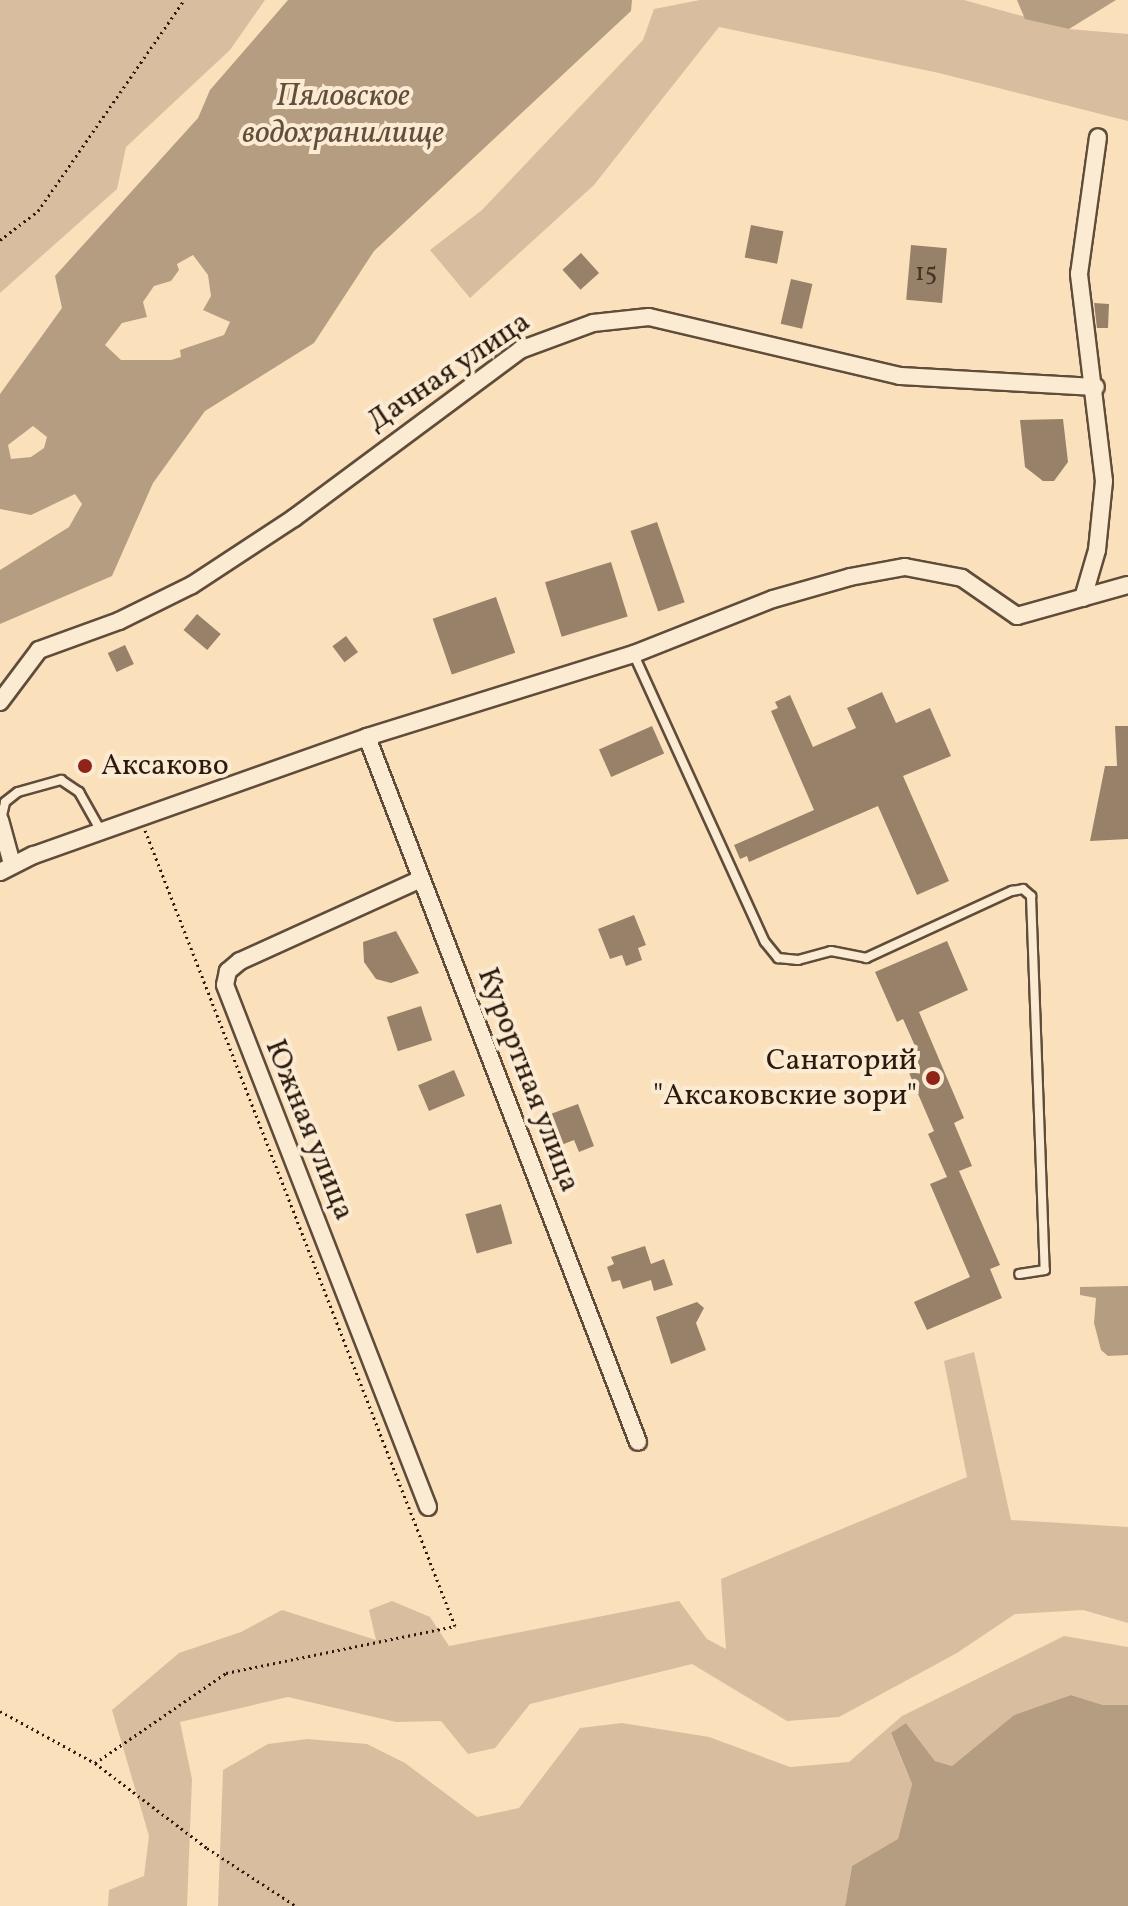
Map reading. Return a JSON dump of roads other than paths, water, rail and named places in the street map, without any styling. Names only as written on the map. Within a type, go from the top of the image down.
[{"type":"street","points":[[1083,598],[1097,550],[1104,481],[1096,387],[1082,317],[1079,274],[1098,137]]},
{"type":"street","name":"Дачная улица","points":[[0,702],[39,650],[119,621],[192,585],[294,518],[520,350],[593,323],[649,317],[900,376],[1096,387]]},
{"type":"street","points":[[0,821],[6,868],[367,737],[634,654],[773,599],[905,567],[962,578],[1017,616],[1128,585]]},
{"type":"street","name":"Курортная улица","points":[[367,737],[638,1442]]},
{"type":"street","name":"Южная улица","points":[[421,879],[240,961],[228,971],[225,985],[428,1507]]},
{"type":"lane","points":[[634,654],[765,942],[778,958],[798,960],[831,951],[866,958],[1012,891],[1023,889],[1031,896],[1045,1270],[1019,1274]]},
{"type":"lane","points":[[0,821],[5,802],[18,792],[61,780],[79,792],[101,831]]},
{"type":"water","name":"Пяловское водохранилище","points":[[288,0],[632,0],[631,11],[374,251],[314,343],[205,411],[153,483],[112,576],[0,624],[0,570],[69,527],[82,504],[75,494],[31,515],[0,509],[0,394],[62,308],[55,276],[198,118],[210,90]],"holes":[[[193,255],[208,275],[211,296],[203,310],[230,322],[224,335],[180,350],[181,357],[171,360],[121,360],[105,345],[122,323],[147,317],[143,302],[154,286],[171,281],[179,270],[177,264]],[[33,426],[47,437],[44,448],[31,457],[11,459],[8,445]]]},
{"type":"water","points":[[1017,0],[1116,0],[1069,29],[1025,19]]},
{"type":"water","points":[[1128,1286],[1128,1355],[1108,1356],[1101,1350],[1094,1323],[1096,1298],[1080,1295],[1080,1287]]},
{"type":"water","points":[[1071,1695],[1103,1705],[1128,1705],[1128,1906],[845,1906],[852,1866],[898,1839],[912,1784],[891,1733],[906,1723],[935,1761],[952,1766],[1014,1715]]},
{"type":"place","name":"Аксаково","points":[[85,766]]},
{"type":"place","name":"Санаторий \"Аксаковские зори\"","points":[[933,1078]]}]
